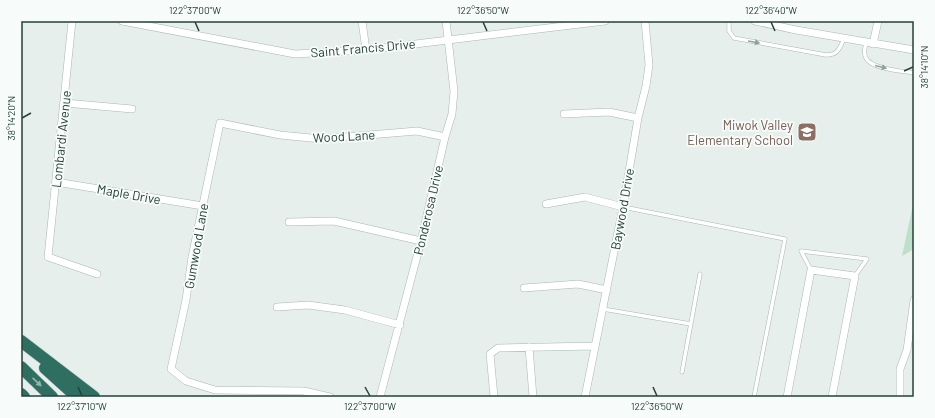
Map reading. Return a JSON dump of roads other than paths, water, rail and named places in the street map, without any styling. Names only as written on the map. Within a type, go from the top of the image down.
[{"type":"highway","points":[[21,341],[94,397]]},
{"type":"highway","points":[[21,347],[77,397]]},
{"type":"highway","points":[[21,367],[52,397]]},
{"type":"highway","points":[[21,394],[24,397]]},
{"type":"street","name":"Lombardi Avenue","points":[[72,21],[65,103],[48,257],[97,274]]},
{"type":"street","name":"Saint Francis Drive","points":[[122,21],[295,54],[366,50],[605,21]]},
{"type":"street","points":[[362,21],[366,50]]},
{"type":"street","name":"Ponderosa Drive","points":[[380,397],[400,325],[445,137],[452,114],[454,91],[446,21]]},
{"type":"street","name":"Baywood Drive","points":[[585,397],[623,207],[638,118],[646,86],[649,65],[645,21]]},
{"type":"street","points":[[755,21],[844,39],[914,50]]},
{"type":"street","points":[[869,43],[878,21]]},
{"type":"street","points":[[65,103],[132,110]]},
{"type":"street","points":[[564,114],[609,112],[638,118]]},
{"type":"street","name":"Wood Lane","points":[[220,124],[280,135],[322,139],[417,131],[445,137]]},
{"type":"street","name":"Gumwood Lane","points":[[220,124],[192,257],[186,300],[172,369],[186,381],[215,390],[304,390],[330,397]]},
{"type":"street","name":"Maple Drive","points":[[56,182],[203,206]]},
{"type":"street","points":[[546,204],[585,197],[623,207]]},
{"type":"street","points":[[289,222],[334,222],[421,241]]},
{"type":"street","points":[[787,397],[811,270],[855,276],[832,397]]},
{"type":"street","points":[[524,288],[578,284],[607,290]]},
{"type":"street","points":[[900,397],[900,369],[911,351],[914,300]]},
{"type":"street","points":[[277,307],[308,305],[345,310],[400,325]]},
{"type":"street","points":[[494,397],[490,354],[498,348],[595,346]]},
{"type":"street","points":[[529,347],[533,397]]},
{"type":"lane","points":[[729,21],[729,31],[734,38],[826,55],[834,55],[839,51],[844,39]]},
{"type":"lane","points":[[869,43],[864,51],[866,58],[870,63],[877,66],[914,73]]},
{"type":"lane","points":[[623,207],[786,239],[754,397]]},
{"type":"lane","points":[[811,270],[801,251],[867,258],[855,276]]},
{"type":"lane","points":[[682,372],[700,274]]},
{"type":"lane","points":[[603,309],[691,324]]},
{"type":"place","name":"Miwok Valley Elementary School","points":[[807,132]]}]
